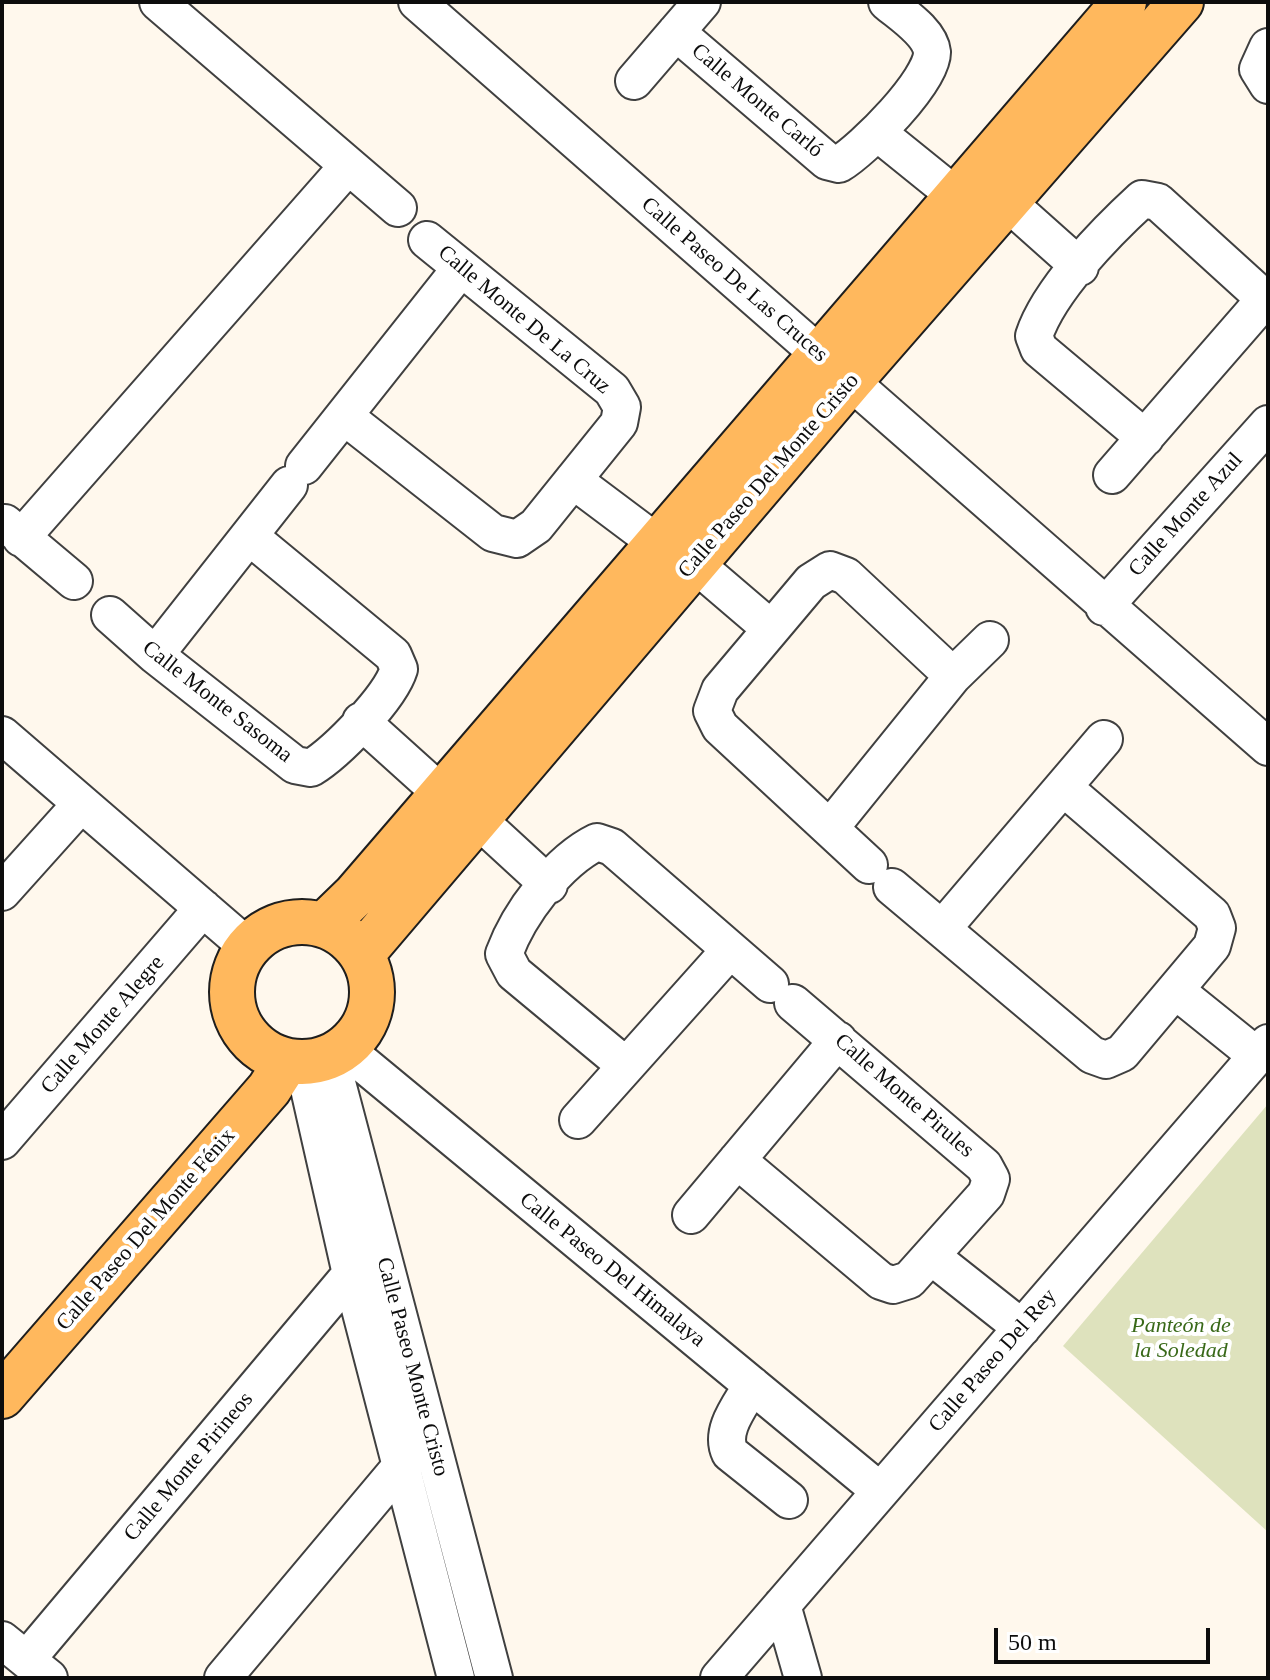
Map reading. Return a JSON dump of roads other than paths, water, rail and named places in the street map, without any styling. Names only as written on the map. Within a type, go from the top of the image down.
[{"type":"main road","name":"Calle Paseo Del Monte Cristo","points":[[835,368],[956,196],[1124,2]]},
{"type":"main road","name":"Calle Paseo Del Monte Cristo","points":[[362,954],[459,806],[835,368],[1006,201],[1181,2]]},
{"type":"main road","name":"Calle Paseo Del Monte Cristo","points":[[324,925],[459,806]]},
{"type":"main road","points":[[302,921],[324,925],[339,931],[362,954],[370,973],[372,994],[369,1015],[359,1034],[316,1057],[266,1052],[249,1038],[237,1019],[232,996],[234,974],[259,936],[279,925],[302,921]]},
{"type":"main road","name":"Calle Paseo Del Monte Fénix","points":[[2,1396],[269,1089],[316,1057]]},
{"type":"street","points":[[158,2],[398,208]]},
{"type":"street","name":"Calle Paseo De Las Cruces","points":[[417,2],[1104,607],[1268,747]]},
{"type":"street","points":[[634,81],[702,2]]},
{"type":"street","points":[[887,2],[924,35],[932,51],[927,69],[878,133],[956,196]]},
{"type":"street","name":"Calle Monte Carló","points":[[676,32],[827,161],[839,164],[878,133]]},
{"type":"street","points":[[74,581],[11,529],[348,166]]},
{"type":"street","points":[[1112,475],[1145,438],[1266,301],[1158,202],[1142,199],[1041,315],[1034,336],[1039,349],[1145,438]]},
{"type":"street","points":[[1006,201],[1080,267]]},
{"type":"street","name":"Calle Monte De La Cruz","points":[[344,416],[493,533],[517,539],[536,526],[619,423],[622,407],[612,390],[427,240]]},
{"type":"street","points":[[155,655],[461,268]]},
{"type":"street","name":"Calle Monte Azul","points":[[1104,607],[1268,424]]},
{"type":"street","points":[[573,480],[676,553],[770,628]]},
{"type":"street","name":"Calle Monte Sasoma","points":[[110,615],[155,655],[295,765],[311,768],[327,759],[396,681],[399,669],[393,655],[249,536]]},
{"type":"street","points":[[953,676],[846,576],[830,570],[811,582],[770,628],[720,690],[712,711],[720,727],[880,876],[1092,1055],[1106,1060],[1122,1053],[1175,990],[1212,946],[1217,928],[1212,915],[1063,787]]},
{"type":"street","points":[[830,828],[953,676],[990,640]]},
{"type":"street","points":[[361,721],[549,885]]},
{"type":"street","points":[[2,735],[249,948]]},
{"type":"street","points":[[942,929],[1104,739]]},
{"type":"street","points":[[2,892],[81,804]]},
{"type":"street","name":"Calle Monte Pirules","points":[[626,1066],[514,973],[504,954],[513,930],[549,885],[578,852],[597,842],[612,847],[984,1166],[991,1179],[986,1194],[931,1256]]},
{"type":"street","name":"Calle Monte Alegre","points":[[2,1141],[203,908]]},
{"type":"street","points":[[578,1120],[730,950]]},
{"type":"street","points":[[1175,990],[1262,1050]]},
{"type":"street","points":[[691,1215],[838,1040]]},
{"type":"street","name":"Calle Paseo Del Rey","points":[[719,1678],[1262,1050]]},
{"type":"street","name":"Calle Paseo Monte Cristo","points":[[316,1057],[351,1274],[454,1677]]},
{"type":"street","name":"Calle Paseo Monte Cristo","points":[[316,1057],[494,1678]]},
{"type":"street","name":"Calle Paseo Del Himalaya","points":[[316,1057],[752,1385],[880,1491]]},
{"type":"street","points":[[737,1160],[881,1281],[893,1285],[909,1280],[931,1256],[1022,1328]]},
{"type":"street","name":"Calle Monte Pirineos","points":[[26,1659],[351,1274]]},
{"type":"street","points":[[752,1385],[726,1432],[725,1443],[730,1453],[789,1500]]},
{"type":"street","points":[[223,1678],[401,1466]]},
{"type":"street","points":[[782,1605],[803,1678]]},
{"type":"park label","name":"Panteón de la Soledad","points":[[1181,1338]]}]
